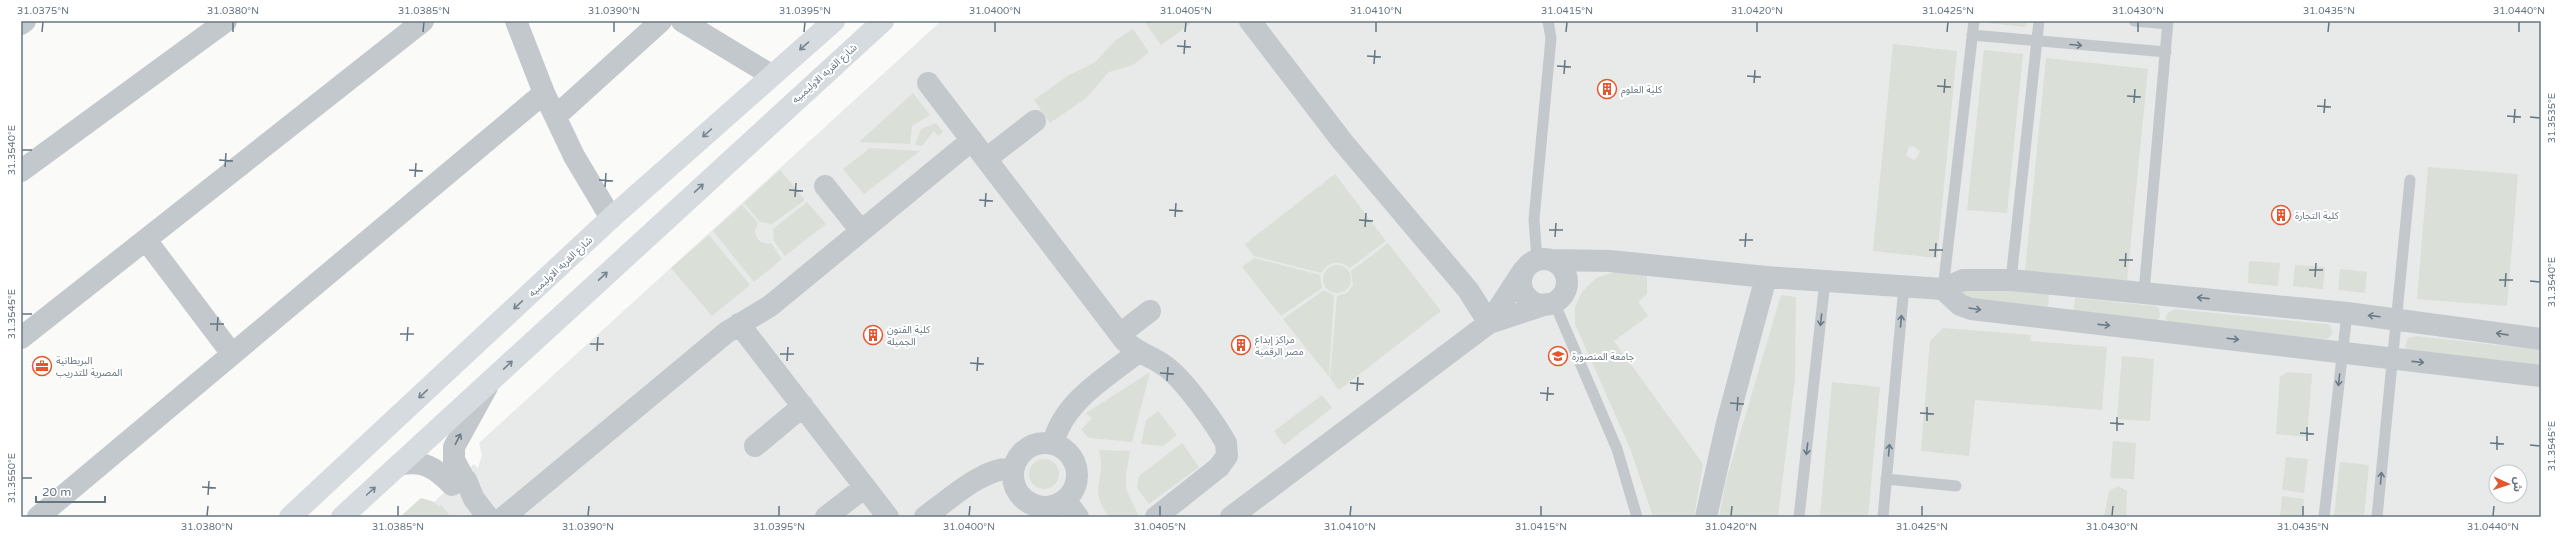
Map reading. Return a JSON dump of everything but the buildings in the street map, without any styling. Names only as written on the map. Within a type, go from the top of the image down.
[{"type":"main road","name":"شارع القريه الاوليمبيه","points":[[342,517],[848,50],[883,21]]},
{"type":"main road","name":"شارع القريه الاوليمبيه","points":[[290,517],[611,218],[831,24]]},
{"type":"main road","points":[[831,24],[848,50]]},
{"type":"street","points":[[21,24],[25,21]]},
{"type":"street","points":[[21,171],[226,21]]},
{"type":"street","points":[[21,338],[423,21]]},
{"type":"street","points":[[516,21],[544,93],[574,156],[611,218]]},
{"type":"street","points":[[556,116],[661,21]]},
{"type":"street","points":[[682,21],[771,76]]},
{"type":"street","points":[[1250,21],[1342,141],[1468,290],[1489,323]]},
{"type":"street","points":[[928,83],[1120,334],[1138,352],[1159,362],[1178,378],[1223,437],[1227,449],[1224,462],[1156,517]]},
{"type":"street","points":[[38,517],[544,93]]},
{"type":"street","points":[[986,159],[1035,122]]},
{"type":"street","points":[[504,517],[739,324],[770,306],[972,140]]},
{"type":"street","points":[[825,186],[862,231]]},
{"type":"street","points":[[146,240],[232,354]]},
{"type":"street","points":[[1489,323],[1555,299],[1599,262]]},
{"type":"street","points":[[1230,517],[1489,323],[1537,264],[1621,262],[1766,277],[1943,289],[1963,280],[2011,280],[2347,313],[2541,340]]},
{"type":"street","points":[[1537,264],[1521,285],[1527,298],[1533,302],[1555,299]]},
{"type":"street","points":[[1537,264],[1563,270],[1566,277],[1555,299]]},
{"type":"street","points":[[1706,517],[1727,423],[1766,277]]},
{"type":"street","points":[[2059,320],[2062,284]]},
{"type":"street","points":[[1943,289],[1950,298],[1971,309],[2541,376]]},
{"type":"street","points":[[1120,334],[1150,311]]},
{"type":"street","points":[[739,324],[888,517]]},
{"type":"street","points":[[1053,444],[1060,423],[1073,405],[1138,352]]},
{"type":"street","points":[[462,486],[454,460],[454,447],[489,382]]},
{"type":"street","points":[[755,446],[803,406]]},
{"type":"street","points":[[1044,442],[1053,444],[1068,453],[1076,468],[1072,508],[1049,507],[1028,502],[1015,486],[1013,469],[1018,457],[1028,447],[1044,442]]},
{"type":"street","points":[[399,465],[408,463],[426,464],[462,486],[488,517]]},
{"type":"street","points":[[925,517],[988,473],[1000,468],[1013,469]]},
{"type":"street","points":[[826,517],[865,487]]},
{"type":"lane","points":[[1537,264],[1534,219],[1551,38],[1548,21]]},
{"type":"lane","points":[[1943,289],[1974,21]]},
{"type":"lane","points":[[2011,280],[2039,21]]},
{"type":"lane","points":[[2134,21],[2168,23],[2144,292]]},
{"type":"lane","points":[[1972,35],[2166,52]]},
{"type":"lane","points":[[2377,517],[2410,180]]},
{"type":"lane","points":[[1799,517],[1825,281]]},
{"type":"lane","points":[[1883,517],[1904,286]]},
{"type":"lane","points":[[1555,299],[1617,449],[1637,517]]},
{"type":"lane","points":[[2324,517],[2347,313]]},
{"type":"lane","points":[[1886,479],[1956,486]]},
{"type":"shaded area","name":"جامعة المنصورة","points":[[941,21],[2541,21],[2541,517],[400,517],[421,498],[434,502],[474,464],[478,468],[482,455],[479,443]]},
{"type":"shaded area","points":[[1144,21],[1194,21],[1161,45]]},
{"type":"shaded area","points":[[1988,21],[2027,21],[2026,27],[1988,23]]},
{"type":"shaded area","points":[[1133,29],[1149,52],[1133,65],[1109,72],[1085,99],[1050,123],[1034,100],[1067,76],[1094,63],[1116,40]]},
{"type":"shaded area","points":[[1893,44],[1957,51],[1937,258],[1873,251]],"holes":[[[1913,146],[1920,151],[1917,158],[1913,160],[1906,155],[1909,147]]]},
{"type":"shaded area","points":[[1984,50],[2023,54],[2007,213],[1967,210]]},
{"type":"shaded area","points":[[2046,58],[2148,69],[2127,281],[2025,271]]},
{"type":"shaded area","points":[[913,93],[930,115],[912,126],[910,144],[859,142]]},
{"type":"shaded area","points":[[936,123],[943,132],[938,136],[934,131],[922,146],[915,145],[921,129]]},
{"type":"shaded area","points":[[870,148],[920,151],[864,194],[843,169]]},
{"type":"shaded area","points":[[2428,167],[2518,174],[2507,306],[2417,299]]},
{"type":"shaded area","points":[[780,170],[805,200],[772,224],[760,222],[744,203]]},
{"type":"shaded area","points":[[1335,174],[1386,241],[1350,268],[1338,262],[1327,266],[1321,273],[1254,256],[1245,244]]},
{"type":"shaded area","points":[[807,202],[826,224],[785,256],[774,241],[773,229]]},
{"type":"shaded area","points":[[742,205],[758,223],[755,230],[757,239],[764,243],[771,243],[782,259],[754,282],[713,231]]},
{"type":"shaded area","points":[[709,235],[750,285],[712,316],[671,268]]},
{"type":"shaded area","points":[[1388,243],[1441,311],[1339,390],[1330,378],[1337,296],[1347,293],[1353,285],[1351,271]]},
{"type":"shaded area","points":[[1254,258],[1320,275],[1322,288],[1281,316],[1242,267]]},
{"type":"shaded area","points":[[2249,261],[2280,263],[2278,286],[2248,283]]},
{"type":"shaded area","points":[[1337,265],[1347,269],[1351,279],[1347,289],[1337,293],[1327,289],[1323,279],[1327,269]]},
{"type":"shaded area","points":[[2295,265],[2325,267],[2323,289],[2293,286]]},
{"type":"shaded area","points":[[2340,269],[2367,272],[2365,293],[2338,290]]},
{"type":"shaded area","points":[[1614,272],[1647,276],[1647,294],[1638,302],[1648,316],[1614,341],[1703,464],[1694,517],[1653,517],[1630,448],[1575,324],[1575,307],[1582,292],[1596,278]]},
{"type":"shaded area","points":[[1966,287],[2049,292],[2048,308],[1970,300],[1963,293]]},
{"type":"shaded area","points":[[1324,290],[1334,296],[1329,377],[1283,319]]},
{"type":"shaded area","points":[[1781,295],[1796,297],[1795,378],[1778,517],[1719,517],[1726,481]]},
{"type":"shaded area","points":[[2075,298],[2155,306],[2159,308],[2160,316],[2156,322],[2073,314]]},
{"type":"shaded area","points":[[2174,309],[2329,324],[2333,333],[2327,339],[2171,325],[2166,319],[2167,314]]},
{"type":"shaded area","points":[[1943,328],[2031,335],[2030,341],[2107,347],[2102,410],[1975,400],[1969,456],[1921,451],[1930,341]]},
{"type":"shaded area","points":[[2416,336],[2541,350],[2541,368],[2406,350],[2405,346],[2408,338]]},
{"type":"shaded area","points":[[2122,356],[2154,359],[2150,421],[2117,419]]},
{"type":"shaded area","points":[[1150,372],[1132,442],[1089,438],[1081,430],[1092,418],[1086,413]]},
{"type":"shaded area","points":[[2287,372],[2312,374],[2307,437],[2276,434],[2280,377]]},
{"type":"shaded area","points":[[1832,382],[1880,387],[1868,517],[1820,517]]},
{"type":"shaded area","points":[[1322,395],[1332,408],[1284,445],[1274,431]]},
{"type":"shaded area","points":[[1158,411],[1177,435],[1163,446],[1141,444],[1146,420]]},
{"type":"shaded area","points":[[2113,441],[2136,443],[2134,479],[2110,478]]},
{"type":"shaded area","points":[[1182,443],[1199,467],[1149,504],[1137,488],[1139,476]]},
{"type":"shaded area","points":[[1099,450],[1130,451],[1126,475],[1126,489],[1139,517],[1109,517],[1103,507],[1099,499],[1098,491],[1101,469]]},
{"type":"shaded area","points":[[2286,457],[2308,459],[2304,493],[2282,490]]},
{"type":"shaded area","points":[[1044,459],[1055,463],[1059,474],[1055,485],[1044,489],[1033,485],[1029,474],[1033,463]]},
{"type":"shaded area","points":[[2340,462],[2369,465],[2364,517],[2334,517]]},
{"type":"shaded area","points":[[2118,486],[2127,491],[2126,517],[2104,517],[2109,491]]},
{"type":"shaded area","points":[[2282,496],[2304,499],[2302,517],[2280,517]]},
{"type":"shaded area","points":[[421,498],[434,502],[439,507],[441,505],[451,517],[400,517]]},
{"type":"place","name":"كلية العلوم","points":[[1607,89]]},
{"type":"place","name":"كلية التجارة","points":[[2281,215]]},
{"type":"place","name":"كلية الفنون الجميلة","points":[[873,335]]},
{"type":"place","name":"مراكز إبداع مصر الرقمية","points":[[1241,345]]},
{"type":"place","name":"جامعة المنصورة","points":[[1558,356]]},
{"type":"place","name":"البريطانية المصرية للتدريب","points":[[42,366]]}]
